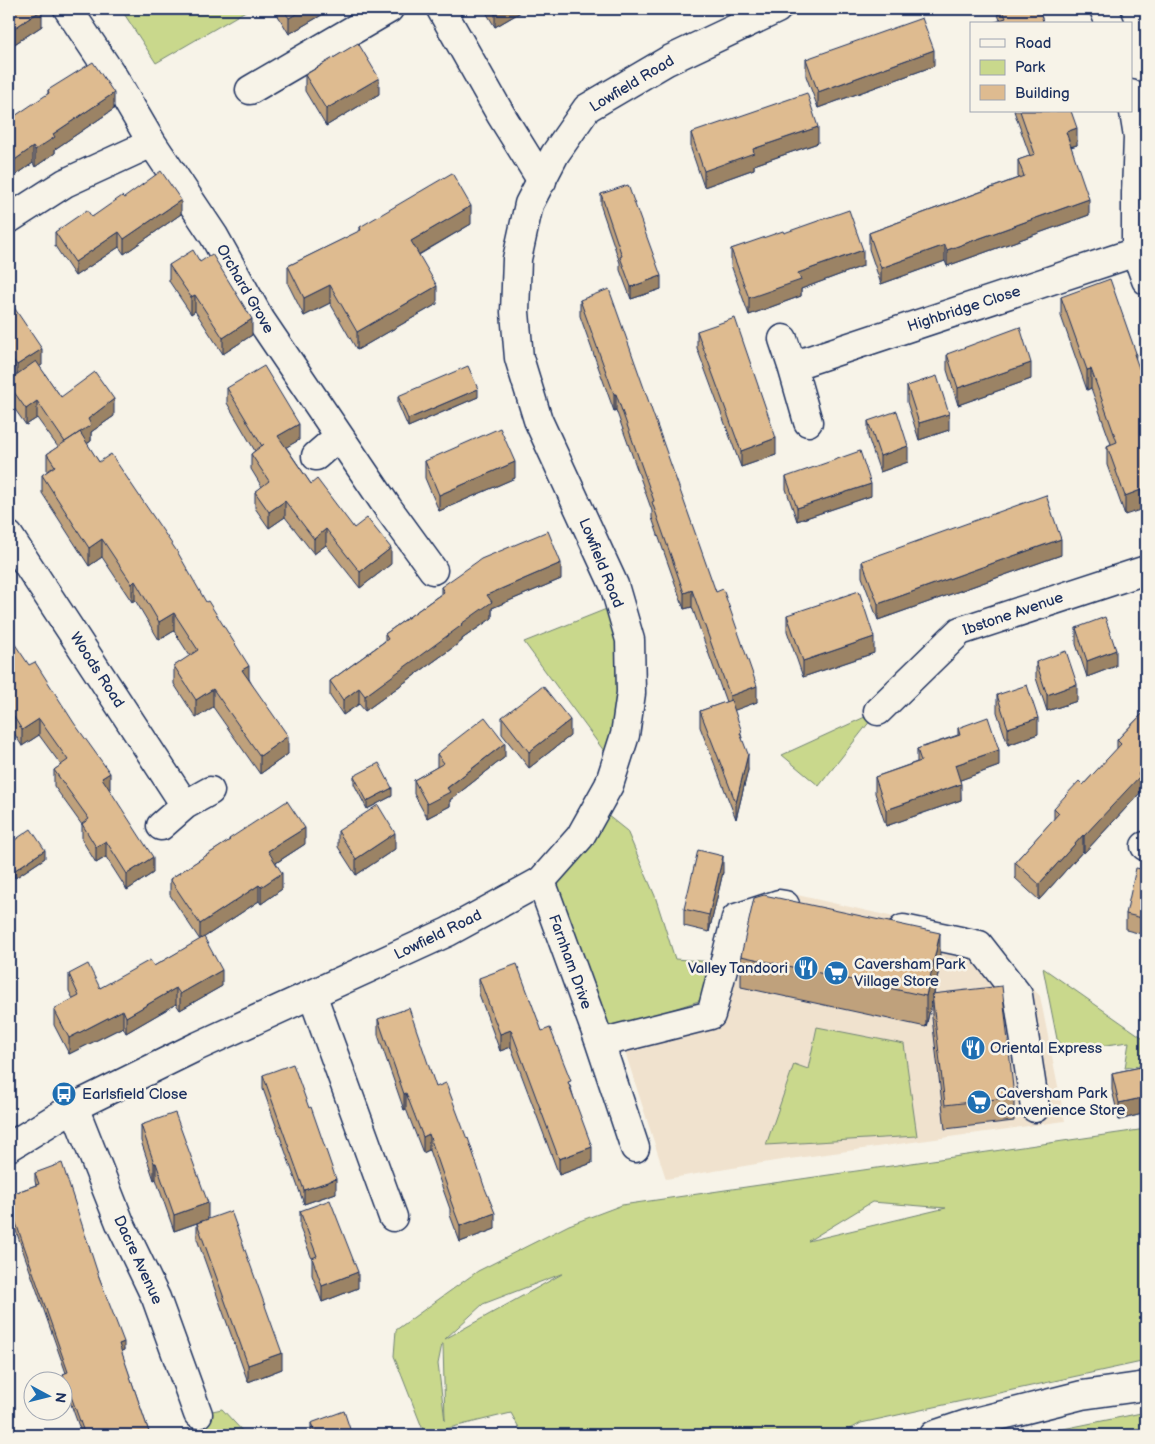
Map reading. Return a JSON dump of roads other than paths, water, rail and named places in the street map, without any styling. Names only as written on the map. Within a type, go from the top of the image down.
[{"type":"street","name":"Orchard Grove","points":[[68,9],[114,78],[152,143],[214,236],[260,319],[433,570]]},
{"type":"street","points":[[250,90],[389,9]]},
{"type":"street","points":[[441,9],[501,115],[542,180]]},
{"type":"street","name":"Lowfield Road","points":[[9,1147],[74,1107],[196,1047],[448,932],[541,881],[580,837],[609,785],[625,735],[631,693],[630,640],[614,585],[538,420],[519,358],[514,312],[517,259],[529,204],[555,154],[587,108],[667,61],[777,9]]},
{"type":"street","points":[[1104,9],[1109,22]]},
{"type":"street","points":[[1132,98],[1142,137],[1136,193],[1136,252],[1146,280]]},
{"type":"street","points":[[9,219],[65,183],[152,143]]},
{"type":"street","name":"Highbridge Close","points":[[792,366],[1136,252]]},
{"type":"street","points":[[783,340],[808,422]]},
{"type":"street","points":[[316,456],[339,436]]},
{"type":"street","name":"Woods Road","points":[[9,536],[184,805]]},
{"type":"street","name":"Ibstone Avenue","points":[[878,711],[960,631],[1146,570]]},
{"type":"street","points":[[160,826],[184,805],[210,791]]},
{"type":"street","name":"Farnham Drive","points":[[541,881],[600,1043],[635,1148]]},
{"type":"street","points":[[600,1043],[710,1015],[736,918],[779,904],[807,910]]},
{"type":"street","points":[[884,925],[979,945],[1018,995],[1035,1108]]},
{"type":"street","points":[[312,994],[393,1217]]},
{"type":"street","name":"Dacre Avenue","points":[[74,1107],[120,1222],[156,1298],[198,1414]]},
{"type":"street","points":[[934,1435],[967,1424],[1082,1395],[1146,1386]]},
{"type":"place","name":"Valley Tandoori","points":[[806,968]]},
{"type":"place","name":"Caversham Park Village Store","points":[[836,973]]},
{"type":"place","name":"Oriental Express","points":[[973,1048]]},
{"type":"place","name":"Earlsfield Close","points":[[64,1094]]},
{"type":"place","name":"Caversham Park Convenience Store","points":[[979,1102]]}]
